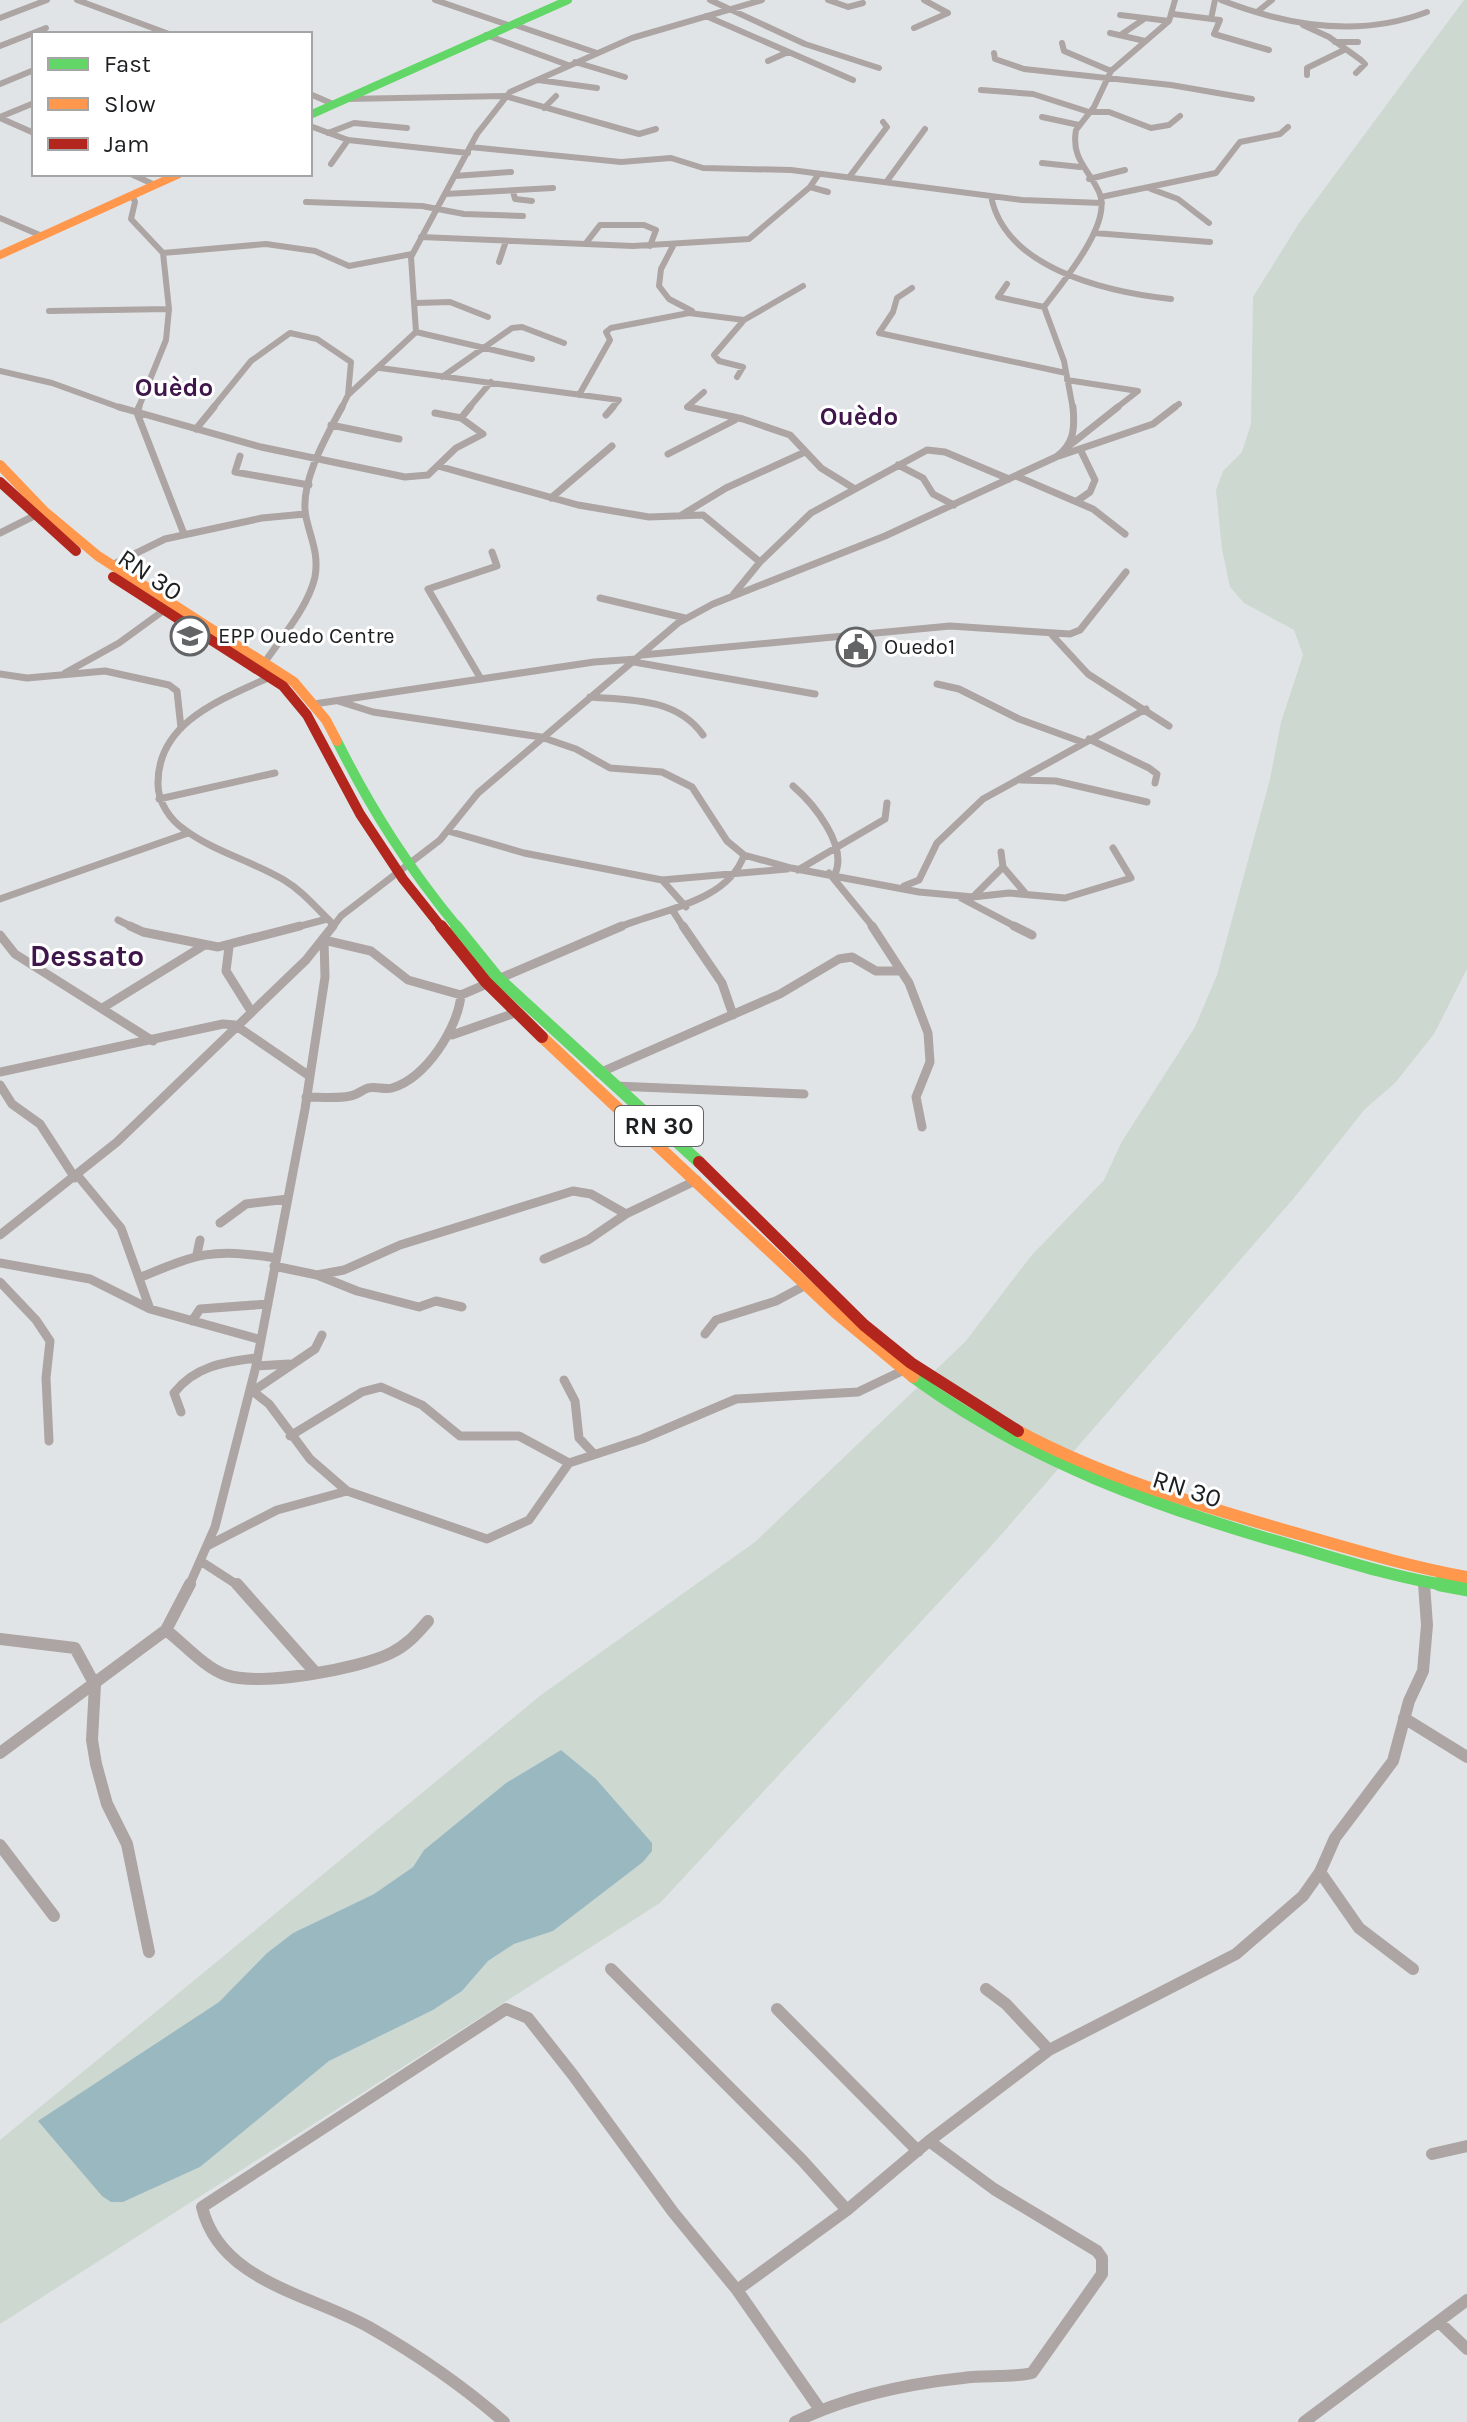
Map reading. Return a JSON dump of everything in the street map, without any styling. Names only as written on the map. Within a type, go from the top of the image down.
[{"type":"main road","points":[[312,114],[568,0]]},
{"type":"main road","points":[[0,255],[175,176]]},
{"type":"main road","name":"RN 30","points":[[0,465],[70,535],[294,682],[314,704],[402,868]]},
{"type":"main road","name":"RN 30","points":[[0,482],[34,516],[88,560],[270,677],[303,706],[315,723],[359,812],[515,1013],[697,1180],[804,1286],[902,1371],[1012,1442],[1095,1481],[1201,1517],[1424,1583],[1467,1589]]},
{"type":"main road","name":"RN 30","points":[[492,981],[615,1086],[709,1172],[864,1325],[911,1363],[1021,1433],[1102,1472],[1163,1494],[1423,1570],[1467,1577]]},
{"type":"street","points":[[0,18],[47,0]]},
{"type":"street","points":[[77,0],[164,32]]},
{"type":"street","points":[[435,0],[597,53]]},
{"type":"street","points":[[710,0],[801,42],[879,68]]},
{"type":"street","points":[[265,662],[298,613],[314,581],[318,555],[305,514],[314,460],[348,395],[416,332],[412,254],[469,150],[505,96],[648,33],[762,0]]},
{"type":"street","points":[[828,0],[848,7],[863,3]]},
{"type":"street","points":[[914,28],[948,13],[924,0]]},
{"type":"street","points":[[1070,445],[1074,427],[1067,377],[1046,321],[1044,307],[1071,273],[1094,233],[1102,200],[1080,167],[1074,142],[1079,125],[1108,75],[1171,17],[1175,0]]},
{"type":"street","points":[[1211,19],[1218,0],[1299,23],[1364,62],[1356,73]]},
{"type":"street","points":[[1257,12],[1272,0]]},
{"type":"street","points":[[1299,23],[1396,24],[1427,12]]},
{"type":"street","points":[[1120,15],[1144,19],[1220,20],[1214,34],[1269,50]]},
{"type":"street","points":[[706,16],[853,80]]},
{"type":"street","points":[[1122,34],[1144,19]]},
{"type":"street","points":[[36,32],[46,28]]},
{"type":"street","points":[[0,46],[32,33]]},
{"type":"street","points":[[1110,33],[1145,41]]},
{"type":"street","points":[[486,35],[572,64],[625,77]]},
{"type":"street","points":[[1335,42],[1358,42]]},
{"type":"street","points":[[1062,43],[1061,48],[1067,53],[1108,75]]},
{"type":"street","points":[[1307,75],[1307,68],[1344,50]]},
{"type":"street","points":[[768,61],[788,52]]},
{"type":"street","points":[[994,53],[995,59],[1024,69],[1108,75],[1252,99]]},
{"type":"street","points":[[0,84],[32,71]]},
{"type":"street","points":[[538,80],[597,88]]},
{"type":"street","points":[[981,90],[1033,94],[1089,112],[1109,112],[1157,129],[1180,116]]},
{"type":"street","points":[[312,95],[339,102],[505,96],[639,134],[656,129]]},
{"type":"street","points":[[544,108],[556,96]]},
{"type":"street","points":[[0,118],[32,104]]},
{"type":"street","points":[[1042,117],[1079,125]]},
{"type":"street","points":[[0,118],[32,132]]},
{"type":"street","points":[[850,176],[887,127],[883,122]]},
{"type":"street","points":[[328,133],[354,123],[407,128]]},
{"type":"street","points":[[312,127],[348,140],[621,162],[671,158],[703,168],[735,166],[850,176],[991,196],[1102,200],[1216,173],[1240,142],[1280,134],[1288,127]]},
{"type":"street","points":[[887,181],[925,129]]},
{"type":"street","points":[[331,164],[348,140]]},
{"type":"street","points":[[1042,163],[1080,167]]},
{"type":"street","points":[[1089,179],[1125,170]]},
{"type":"street","points":[[455,176],[511,172]]},
{"type":"street","points":[[421,237],[650,246],[749,239],[810,187],[818,175]]},
{"type":"street","points":[[135,176],[155,185]]},
{"type":"street","points":[[810,187],[828,192]]},
{"type":"street","points":[[445,194],[553,188]]},
{"type":"street","points":[[1148,188],[1178,199],[1209,223]]},
{"type":"street","points":[[513,191],[515,199],[532,201]]},
{"type":"street","points":[[132,195],[131,219],[163,253],[169,309],[166,340],[137,413],[184,534]]},
{"type":"street","points":[[991,196],[992,213],[1012,239],[1071,273],[1117,292],[1171,299]]},
{"type":"street","points":[[306,202],[438,208],[464,214],[523,216]]},
{"type":"street","points":[[0,218],[42,236]]},
{"type":"street","points":[[582,244],[592,239],[600,225],[644,225],[656,230],[650,246]]},
{"type":"street","points":[[1094,233],[1210,242]]},
{"type":"street","points":[[499,262],[506,241]]},
{"type":"street","points":[[163,253],[266,244],[315,251],[349,266],[412,254]]},
{"type":"street","points":[[673,246],[661,267],[659,289],[672,302],[696,312],[744,320]]},
{"type":"street","points":[[1007,284],[998,297],[1044,307]]},
{"type":"street","points":[[737,377],[743,367],[719,361],[714,355],[744,320],[803,286]]},
{"type":"street","points":[[912,288],[897,298],[893,312],[879,333],[1138,391],[1056,457]]},
{"type":"street","points":[[416,303],[450,302],[488,317]]},
{"type":"street","points":[[49,311],[169,309]]},
{"type":"street","points":[[579,395],[610,340],[607,329],[696,312]]},
{"type":"street","points":[[442,377],[481,346],[516,327],[564,343]]},
{"type":"street","points":[[416,332],[532,359]]},
{"type":"street","points":[[196,429],[251,361],[290,333],[317,339],[351,362],[348,395]]},
{"type":"street","points":[[380,368],[619,400],[606,415]]},
{"type":"street","points":[[0,371],[31,377],[137,413],[314,460],[409,476],[428,475],[456,448],[483,434],[461,418],[435,413]]},
{"type":"street","points":[[461,418],[491,382]]},
{"type":"street","points":[[704,392],[687,407],[738,418],[790,435],[827,474],[855,489]]},
{"type":"street","points":[[118,920],[143,932],[177,936],[203,946],[229,947],[330,922],[448,831],[478,793],[685,618],[954,505],[1056,457],[1153,424],[1179,404]]},
{"type":"street","points":[[668,454],[738,418]]},
{"type":"street","points":[[331,425],[399,439]]},
{"type":"street","points":[[551,498],[612,446]]},
{"type":"street","points":[[731,597],[760,562],[811,513],[898,465],[933,450],[1077,501],[1093,509],[1125,534]]},
{"type":"street","points":[[1077,501],[1090,492],[1095,480],[1081,451]]},
{"type":"street","points":[[677,517],[726,488],[805,452]]},
{"type":"street","points":[[240,456],[235,472],[309,485]]},
{"type":"street","points":[[898,465],[923,478],[933,494],[954,505]]},
{"type":"street","points":[[438,466],[551,498],[640,515],[703,515],[760,562]]},
{"type":"street","points":[[112,565],[165,539],[305,514]]},
{"type":"street","points":[[0,533],[34,516]]},
{"type":"street","points":[[481,679],[428,589],[435,584],[494,568],[499,564],[492,552]]},
{"type":"street","points":[[314,704],[637,659],[950,626],[1070,634],[1080,630],[1126,572]]},
{"type":"street","points":[[600,598],[685,618]]},
{"type":"street","points":[[62,675],[119,643],[163,611]]},
{"type":"street","points":[[1052,635],[1088,674],[1169,726]]},
{"type":"street","points":[[637,659],[815,694]]},
{"type":"street","points":[[0,674],[27,678],[105,671],[173,687],[177,691],[181,728]]},
{"type":"street","points":[[270,677],[202,709],[181,728],[160,755],[156,777],[159,799],[188,833],[299,890],[330,922]]},
{"type":"street","points":[[937,684],[959,689],[1019,719],[1085,740],[1149,768],[1157,774],[1155,783]]},
{"type":"street","points":[[590,697],[664,705],[698,726],[703,735]]},
{"type":"street","points":[[338,701],[373,712],[541,737],[576,749],[610,768],[650,769],[679,778],[700,796],[727,841],[744,855],[794,869],[832,873],[892,887],[958,897],[1026,894],[1065,898],[1129,881],[1131,874],[1113,848]]},
{"type":"street","points":[[916,889],[937,843],[983,799],[1146,709]]},
{"type":"street","points":[[159,799],[275,773]]},
{"type":"street","points":[[1016,780],[1056,781],[1147,802]]},
{"type":"street","points":[[793,786],[822,810],[826,829],[840,848],[841,864],[832,873]]},
{"type":"street","points":[[448,831],[537,856],[662,880],[794,869],[840,848],[885,819],[887,803]]},
{"type":"street","points":[[0,899],[188,833]]},
{"type":"street","points":[[1001,852],[1003,867],[1026,894]]},
{"type":"street","points":[[324,940],[371,951],[408,980],[461,995],[626,924],[703,900],[740,867],[744,855]]},
{"type":"street","points":[[973,897],[1003,867]]},
{"type":"street","points":[[832,873],[890,951],[926,1029],[931,1055],[928,1075],[916,1102],[922,1127]]},
{"type":"street","points":[[662,880],[686,907]]},
{"type":"street","points":[[958,897],[1032,935]]},
{"type":"street","points":[[673,911],[722,983],[733,1015]]},
{"type":"street","points":[[0,1753],[166,1630],[209,1545],[252,1390],[258,1339],[268,1304],[306,1097],[325,977],[324,940],[330,922]]},
{"type":"street","points":[[0,935],[15,954],[104,1007],[153,1041]]},
{"type":"street","points":[[0,1235],[76,1177],[161,1100],[324,940]]},
{"type":"street","points":[[104,1007],[203,946]]},
{"type":"street","points":[[229,947],[226,971],[251,1011]]},
{"type":"street","points":[[599,1073],[809,980],[846,957],[858,959],[876,971],[899,971]]},
{"type":"street","points":[[306,1097],[352,1096],[370,1087],[389,1089],[433,1056],[452,1035],[459,1019],[461,995]]},
{"type":"street","points":[[452,1035],[515,1013]]},
{"type":"street","points":[[0,1072],[223,1024],[235,1025],[308,1075]]},
{"type":"street","points":[[0,1085],[12,1104],[40,1124],[76,1177],[121,1228],[150,1309]]},
{"type":"street","points":[[615,1086],[804,1094]]},
{"type":"street","points":[[544,1259],[588,1240],[626,1214],[697,1180]]},
{"type":"street","points":[[317,1275],[344,1270],[400,1245],[573,1191],[591,1194],[626,1214]]},
{"type":"street","points":[[220,1223],[246,1204],[288,1199]]},
{"type":"street","points":[[197,1254],[200,1240]]},
{"type":"street","points":[[139,1278],[197,1254],[231,1251],[419,1307],[436,1301],[462,1307]]},
{"type":"street","points":[[0,1263],[70,1273],[106,1284],[150,1309],[258,1339]]},
{"type":"street","points":[[0,1282],[36,1320],[50,1341],[46,1378],[49,1441]]},
{"type":"street","points":[[705,1334],[716,1320],[776,1301],[804,1286]]},
{"type":"street","points":[[192,1321],[200,1309],[268,1304]]},
{"type":"street","points":[[252,1390],[315,1349],[322,1335]]},
{"type":"street","points":[[181,1412],[174,1393],[180,1383],[212,1365],[256,1362],[291,1364]]},
{"type":"street","points":[[252,1390],[273,1406],[290,1436],[330,1479],[347,1491],[487,1539],[510,1531],[538,1514],[569,1463],[593,1453],[642,1439],[736,1399],[757,1395],[858,1392],[902,1371]]},
{"type":"street","points":[[564,1380],[575,1401],[579,1438],[593,1453]]},
{"type":"street","points":[[290,1436],[362,1392],[381,1387],[422,1405],[460,1436],[519,1436],[569,1463]]},
{"type":"street","points":[[209,1545],[277,1510],[347,1491]]},
{"type":"street","points":[[202,1562],[237,1584],[314,1671]]},
{"type":"street","points":[[737,2290],[847,2210],[929,2141],[1049,2050],[1236,1954],[1278,1920],[1320,1872],[1335,1838],[1393,1761],[1404,1718],[1423,1671],[1427,1625],[1424,1583]]},
{"type":"street","points":[[166,1630],[197,1657],[234,1680],[288,1679],[387,1655],[410,1642],[428,1621]]},
{"type":"street","points":[[0,1639],[75,1648],[95,1685],[92,1740],[96,1764],[107,1804],[127,1844],[149,1952]]},
{"type":"street","points":[[1404,1718],[1467,1757]]},
{"type":"street","points":[[0,1845],[54,1916]]},
{"type":"street","points":[[1320,1872],[1333,1899],[1367,1940],[1413,1969]]},
{"type":"street","points":[[611,1969],[802,2160],[847,2210]]},
{"type":"street","points":[[986,1989],[1006,2004],[1049,2050]]},
{"type":"street","points":[[504,2422],[454,2378],[418,2356],[352,2318],[296,2296],[244,2266],[211,2238],[203,2222],[202,2207],[506,2009],[515,2010],[528,2018],[673,2212],[737,2290],[819,2408]]},
{"type":"street","points":[[777,2009],[918,2151]]},
{"type":"street","points":[[795,2422],[819,2408],[981,2376],[1032,2373],[1102,2274],[1102,2258],[1097,2251],[994,2189],[929,2141]]},
{"type":"street","points":[[1432,2154],[1467,2146]]},
{"type":"street","points":[[1304,2422],[1467,2300]]},
{"type":"street","points":[[1439,2322],[1467,2349]]},
{"type":"shaded area","points":[[1467,0],[1467,969],[1434,1034],[1395,1083],[1365,1109],[1294,1198],[993,1544],[660,1903],[0,2324],[0,2140],[541,1695],[755,1542],[965,1342],[1031,1256],[1104,1180],[1121,1143],[1195,1027],[1217,975],[1270,779],[1281,722],[1303,655],[1294,630],[1244,603],[1230,587],[1222,549],[1216,490],[1223,471],[1242,452],[1251,424],[1253,297],[1299,223]],"holes":[[[561,1750],[596,1779],[652,1844],[643,1862],[553,1931],[514,1944],[488,1961],[462,1991],[433,2010],[329,2061],[200,2167],[123,2202],[39,2121],[219,2002],[267,1953],[293,1933],[374,1894],[413,1867],[424,1850],[506,1783]]]},
{"type":"water","points":[[561,1750],[596,1779],[652,1843],[652,1851],[643,1862],[553,1931],[514,1944],[488,1961],[462,1991],[433,2010],[329,2061],[200,2167],[123,2202],[111,2202],[102,2196],[38,2121],[219,2002],[267,1953],[293,1933],[374,1894],[413,1867],[424,1850],[506,1783]]},
{"type":"traffic: fast","points":[[312,114],[568,0]]},
{"type":"traffic: fast","points":[[337,741],[371,809],[407,865],[498,978],[699,1162]]},
{"type":"traffic: fast","points":[[913,1377],[956,1409],[1002,1436],[1098,1482],[1199,1518],[1383,1572],[1467,1589]]},
{"type":"traffic: slow","points":[[0,255],[175,176]]},
{"type":"traffic: slow","points":[[0,465],[44,511],[98,556],[294,682],[326,720],[337,741]]},
{"type":"traffic: slow","points":[[542,1037],[836,1313],[913,1377]]},
{"type":"traffic: slow","points":[[1018,1431],[1116,1477],[1185,1501],[1377,1557],[1467,1577]]},
{"type":"traffic: jam","points":[[0,482],[76,551]]},
{"type":"traffic: jam","points":[[113,577],[283,686],[307,715],[360,814],[403,879],[486,982],[542,1037]]},
{"type":"traffic: jam","points":[[699,1162],[864,1325],[911,1363],[1018,1431]]},
{"type":"place","name":"EPP Ouedo Centre","points":[[190,636]]},
{"type":"place","name":"Ouedo1","points":[[856,647]]},
{"type":"district","name":"Ouèdo","points":[[174,387]]},
{"type":"district","name":"Ouèdo","points":[[859,416]]},
{"type":"district","name":"Dessato","points":[[87,956]]}]
